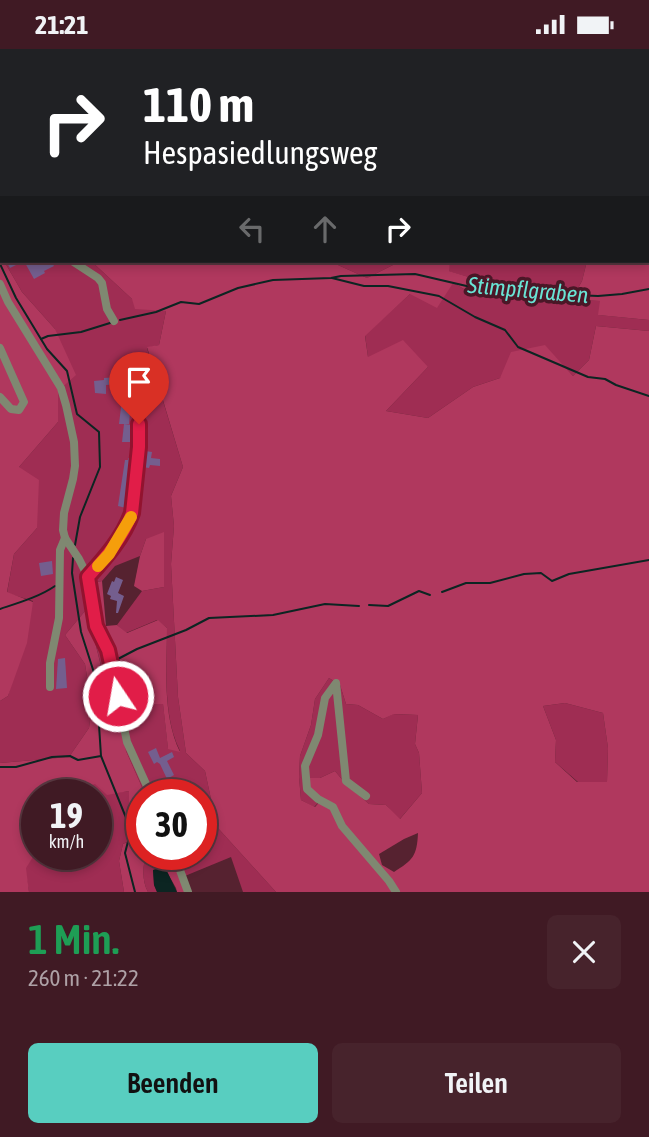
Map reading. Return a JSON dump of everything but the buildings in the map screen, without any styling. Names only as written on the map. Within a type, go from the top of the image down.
[{"type":"street","points":[[75,263],[102,283],[107,309],[114,321]]},
{"type":"street","points":[[0,284],[8,302],[61,388],[66,405],[75,455],[74,479],[64,513],[65,538],[88,577],[96,626],[108,650],[127,742],[143,779]]},
{"type":"street","points":[[0,348],[24,402],[19,409],[11,409],[0,397]]},
{"type":"street","points":[[88,577],[109,554],[132,513],[139,424]]},
{"type":"street","points":[[50,687],[50,663],[59,618],[60,550],[65,538]]},
{"type":"street","points":[[366,796],[346,781],[336,683],[325,698],[318,735],[304,766],[307,789],[333,807],[342,826],[396,892]]},
{"type":"street","points":[[179,870],[187,892]]},
{"type":"shaded area","points":[[0,263],[5,263],[22,292],[55,329],[76,375],[58,391],[58,422],[19,467],[39,480],[37,528],[14,554],[7,592],[33,602],[27,643],[8,696],[0,701]]},
{"type":"shaded area","points":[[5,263],[93,263],[132,299],[166,311],[159,345],[147,348],[183,467],[171,496],[174,526],[171,564],[178,697],[186,753],[205,771],[207,779],[138,779],[126,751],[91,714],[89,728],[69,757],[0,763],[0,701],[8,696],[33,601],[7,593],[14,554],[37,528],[19,467],[58,422],[55,329],[22,292]],"holes":[[[146,539],[164,587],[142,591],[117,625],[126,633],[157,620],[167,628],[168,706],[170,722],[180,751],[168,748],[163,703],[120,670],[115,645],[102,633],[94,638],[107,689],[89,689],[85,664],[65,635],[85,611],[92,583],[102,581],[115,566],[140,556]]]},
{"type":"shaded area","points":[[93,263],[333,263],[367,278],[397,263],[450,263],[449,271],[485,282],[577,290],[586,263],[649,263],[649,320],[598,315],[600,301],[475,295],[453,283],[437,308],[410,294],[365,336],[368,357],[403,340],[428,367],[386,411],[428,418],[473,387],[500,378],[511,352],[545,345],[573,376],[589,360],[596,326],[649,331],[649,892],[276,892],[217,827],[217,779],[207,779],[205,771],[186,753],[178,697],[171,564],[174,526],[171,496],[183,467],[147,347],[159,345],[166,311],[135,309],[132,299]],"holes":[[[329,678],[340,685],[346,704],[358,705],[383,719],[394,714],[418,715],[415,744],[419,753],[422,793],[400,819],[386,805],[369,804],[335,771],[320,778],[310,778],[308,790],[323,798],[315,807],[301,800],[300,756],[311,725],[315,699]],[[565,703],[603,713],[608,748],[607,782],[577,782],[555,762],[556,740],[543,706]],[[418,833],[413,857],[394,872],[382,865],[379,854]]]},
{"type":"shaded area","points":[[333,263],[397,263],[367,278]]},
{"type":"shaded area","points":[[450,263],[586,263],[577,290],[485,282],[448,271]]},
{"type":"shaded area","points":[[453,283],[475,295],[601,301],[599,315],[649,320],[649,331],[596,326],[589,360],[573,376],[545,346],[500,378],[473,387],[428,418],[386,411],[428,367],[368,357],[365,335],[410,294]]},
{"type":"shaded area","points":[[164,532],[164,587],[142,591],[134,586],[146,539]]},
{"type":"shaded area","points":[[102,581],[106,626],[117,625],[127,633],[158,620],[167,628],[168,707],[180,752],[168,749],[163,704],[132,704],[120,670],[115,645],[102,633],[94,638],[107,690],[102,693],[89,689],[85,664],[65,635],[85,611],[92,583]]},
{"type":"shaded area","points":[[329,678],[340,685],[346,704],[358,705],[383,719],[393,714],[418,715],[415,744],[419,753],[422,793],[399,820],[386,805],[369,804],[335,771],[320,778],[323,798],[314,807],[301,800],[300,756],[311,725],[315,699]]},
{"type":"shaded area","points":[[112,699],[126,751],[138,779],[126,779],[126,792],[112,794],[112,779],[21,779],[21,870],[26,870],[29,892],[0,892],[0,763],[69,757],[89,728],[91,714],[104,702]]},
{"type":"shaded area","points":[[565,703],[603,713],[608,748],[607,783],[578,782],[555,762],[556,740],[543,706]]},
{"type":"shaded area","points":[[126,791],[126,843],[123,844],[119,861],[124,892],[29,892],[25,870],[112,870],[112,793]]},
{"type":"shaded area","points":[[217,827],[276,892],[243,892],[231,857],[217,863]]},
{"type":"shaded area","points":[[126,843],[126,870],[143,870],[148,892],[124,892],[119,861],[123,844]]},
{"type":"shaded area","points":[[144,870],[153,870],[157,892],[148,892]]},
{"type":"shaded area","points":[[166,870],[176,870],[185,892],[177,892]]},
{"type":"shaded area","points":[[177,870],[199,870],[180,878]]},
{"type":"water","points":[[153,870],[166,870],[177,892],[157,892]]},
{"type":"waterway","points":[[0,264],[16,298],[47,349],[67,371],[77,414],[99,432],[100,467],[80,517],[75,545]]},
{"type":"waterway","name":"Stimpflgraben","points":[[120,320],[156,312],[181,302],[199,304],[238,288],[273,280],[341,276],[415,274],[488,291],[598,296],[649,289]]},
{"type":"waterway","points":[[332,278],[364,286],[388,286],[439,296],[475,317],[505,330],[518,347],[588,377],[605,379],[649,396]]},
{"type":"waterway","name":"Stimpflgraben","points":[[41,339],[81,332],[110,323]]},
{"type":"waterway","points":[[73,558],[72,573],[81,632],[96,679],[101,756],[131,830],[125,853],[135,892]]},
{"type":"waterway","points":[[442,592],[466,583],[490,583],[524,574],[541,573],[552,581],[569,574],[649,560]]},
{"type":"waterway","points":[[0,609],[35,597],[55,586]]},
{"type":"waterway","points":[[369,605],[388,606],[419,591],[430,595]]},
{"type":"waterway","points":[[116,660],[209,618],[273,615],[325,604],[359,606]]},
{"type":"waterway","points":[[96,679],[108,668]]},
{"type":"waterway","points":[[0,767],[16,767],[52,757],[70,756],[78,760],[101,756]]},
{"type":"slow traffic","points":[[98,566],[109,554],[131,517]]},
{"type":"route","points":[[118,696],[108,650],[96,626],[88,577],[109,554],[132,513],[139,424]]}]
